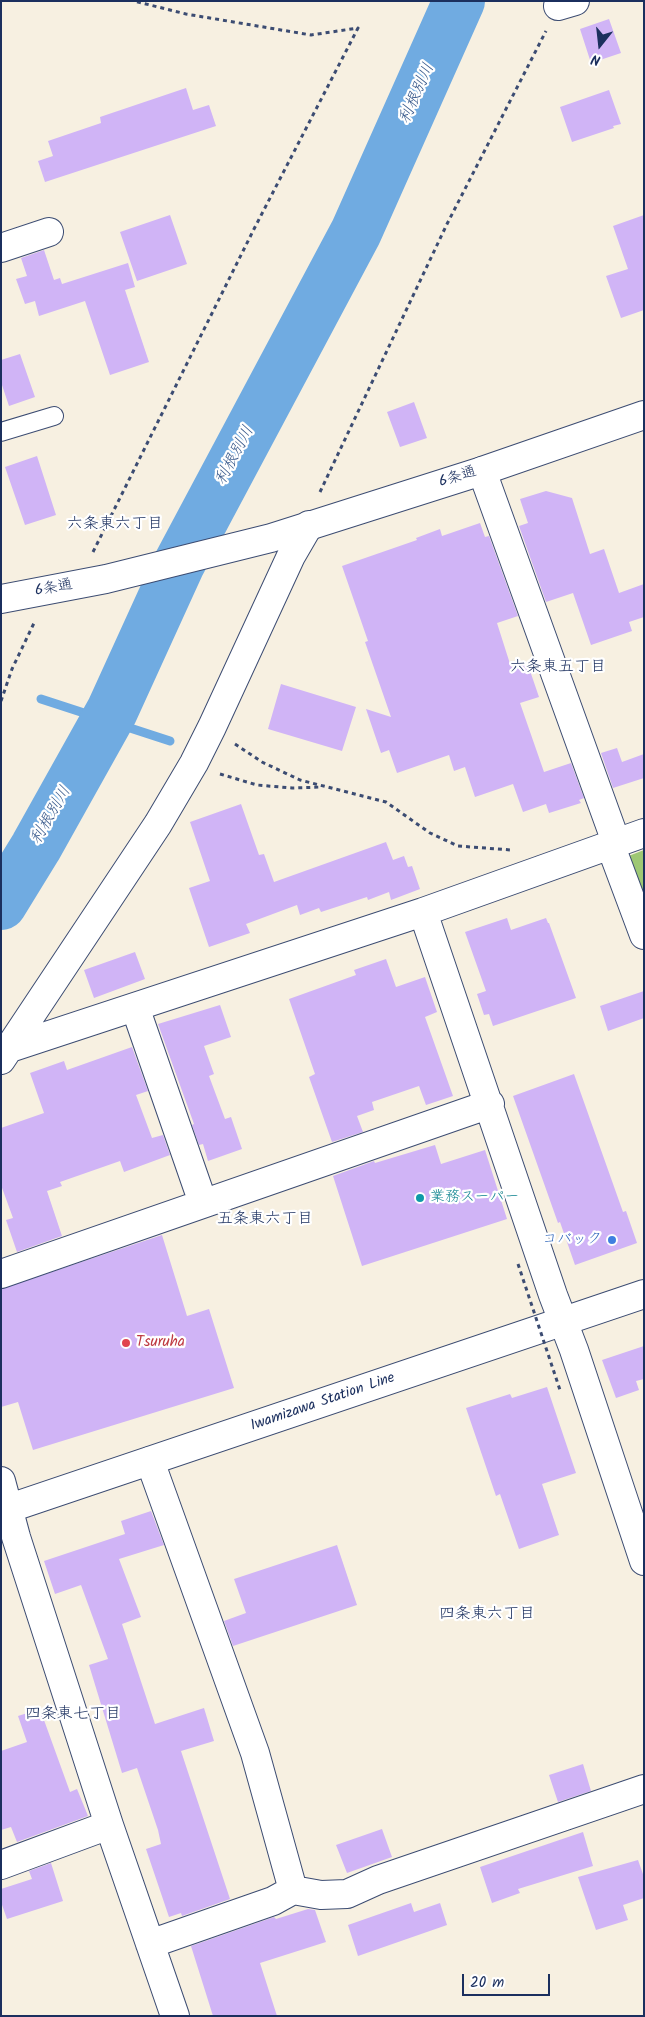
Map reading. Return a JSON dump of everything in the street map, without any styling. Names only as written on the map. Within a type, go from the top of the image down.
[{"type":"street","points":[[1,248],[49,232]]},
{"type":"street","name":"6条通","points":[[1,599],[106,579],[271,538],[313,513],[482,471],[644,415]]},
{"type":"street","points":[[482,471],[644,935]]},
{"type":"street","points":[[4,1053],[158,824],[194,763],[313,513]]},
{"type":"street","points":[[4,1053],[135,1007],[423,912],[644,832]]},
{"type":"street","points":[[423,912],[574,1350],[644,1561]]},
{"type":"street","points":[[135,1007],[202,1203]]},
{"type":"street","points":[[1,1274],[490,1104]]},
{"type":"street","name":"Iwamizawa Station Line","points":[[4,1510],[644,1294]]},
{"type":"street","points":[[150,1461],[256,1753],[293,1890]]},
{"type":"street","points":[[1,1481],[4,1510],[175,2016]]},
{"type":"street","points":[[150,1944],[273,1901],[293,1890],[321,1895],[347,1894],[378,1880],[644,1789]]},
{"type":"street","points":[[1,1865],[110,1825]]},
{"type":"lane","points":[[1,432],[54,416]]},
{"type":"path","points":[[92,554],[254,229],[358,28],[311,35],[186,14],[134,1]]},
{"type":"path","points":[[313,513],[447,224],[566,4]]},
{"type":"path","points":[[1,701],[12,669],[37,618]]},
{"type":"path","points":[[212,727],[249,754],[281,772],[300,780],[386,802],[430,833],[458,846],[506,849],[555,864]]},
{"type":"path","points":[[194,763],[256,785],[292,788],[327,787]]},
{"type":"path","points":[[518,1264],[561,1393]]},
{"type":"green space","points":[[644,850],[644,907],[626,857]]},
{"type":"building","points":[[609,19],[621,53],[591,63],[580,29]]},
{"type":"building","points":[[186,88],[193,110],[209,105],[216,126],[45,182],[38,161],[53,156],[48,141],[101,123],[100,117]]},
{"type":"building","points":[[609,90],[621,124],[572,142],[560,107]]},
{"type":"building","points":[[170,215],[187,264],[137,281],[120,232]]},
{"type":"building","points":[[644,215],[644,310],[621,318],[606,276],[628,269],[613,226]]},
{"type":"building","points":[[44,250],[54,280],[60,278],[62,284],[128,263],[135,287],[125,290],[149,362],[110,375],[85,301],[39,316],[35,301],[25,304],[16,279],[27,276],[21,258]]},
{"type":"building","points":[[20,354],[35,397],[9,406],[1,382],[1,360]]},
{"type":"building","points":[[414,402],[427,438],[400,447],[387,412]]},
{"type":"building","points":[[37,456],[56,515],[25,525],[5,467]]},
{"type":"building","points":[[546,491],[572,498],[590,554],[604,549],[619,593],[644,584],[644,617],[629,622],[632,631],[591,645],[573,593],[546,602],[519,526],[528,523],[520,499]]},
{"type":"building","points":[[480,523],[485,537],[489,536],[518,616],[497,623],[511,667],[527,662],[539,697],[520,703],[544,772],[571,763],[584,798],[579,800],[581,803],[549,813],[546,804],[523,812],[513,784],[475,797],[465,767],[454,771],[449,755],[397,773],[389,750],[381,753],[366,709],[391,717],[365,642],[368,641],[342,566],[417,540],[416,538],[440,529],[442,536]]},
{"type":"building","points":[[281,684],[356,707],[342,751],[268,729]]},
{"type":"building","points":[[617,748],[622,762],[644,754],[644,778],[613,788],[601,753]]},
{"type":"building","points":[[241,804],[259,855],[264,854],[274,882],[386,842],[393,860],[404,856],[408,867],[412,866],[420,889],[391,900],[389,892],[368,900],[367,897],[321,912],[319,908],[300,915],[297,905],[246,924],[250,933],[209,947],[189,888],[210,881],[190,822]]},
{"type":"building","points":[[507,918],[511,930],[546,918],[576,998],[493,1026],[489,1014],[484,1015],[477,994],[486,991],[465,932]]},
{"type":"building","points":[[135,952],[145,979],[94,998],[84,970]]},
{"type":"building","points":[[386,959],[396,987],[425,977],[437,1012],[425,1017],[453,1096],[426,1105],[419,1086],[372,1102],[374,1110],[357,1116],[363,1132],[332,1142],[309,1077],[315,1074],[289,999],[356,975],[354,970]]},
{"type":"building","points":[[644,991],[644,1018],[608,1031],[600,1006]]},
{"type":"building","points":[[220,1005],[231,1037],[204,1046],[214,1074],[209,1076],[225,1119],[231,1117],[242,1149],[208,1161],[203,1144],[199,1145],[192,1125],[194,1124],[158,1024]]},
{"type":"building","points":[[132,1047],[148,1091],[136,1095],[152,1138],[163,1135],[170,1155],[124,1172],[120,1161],[60,1182],[62,1186],[47,1191],[62,1236],[17,1252],[6,1220],[13,1218],[1,1185],[1,1128],[44,1113],[30,1073],[64,1061],[67,1070]]},
{"type":"building","points":[[574,1074],[623,1212],[626,1211],[637,1243],[575,1265],[513,1096]]},
{"type":"building","name":"業務スーパー","points":[[435,1145],[441,1164],[485,1150],[507,1219],[362,1266],[333,1176],[374,1161],[375,1163]]},
{"type":"building","name":"Tsuruha","points":[[162,1235],[187,1316],[209,1309],[234,1388],[33,1450],[18,1402],[1,1407],[1,1289]]},
{"type":"building","points":[[644,1346],[644,1379],[636,1381],[639,1390],[616,1398],[602,1360]]},
{"type":"building","points":[[547,1387],[576,1473],[542,1484],[559,1535],[519,1549],[500,1494],[496,1496],[466,1408],[510,1394],[512,1398]]},
{"type":"building","points":[[151,1511],[164,1545],[119,1559],[141,1617],[122,1624],[155,1724],[204,1708],[214,1741],[181,1751],[230,1899],[182,1916],[181,1913],[169,1917],[146,1849],[161,1844],[158,1830],[137,1768],[122,1773],[89,1665],[108,1659],[81,1585],[55,1594],[44,1561],[125,1534],[121,1521]]},
{"type":"building","points":[[337,1545],[357,1605],[233,1646],[224,1621],[246,1613],[234,1579]]},
{"type":"building","points":[[40,1709],[70,1792],[77,1789],[88,1816],[17,1842],[11,1827],[1,1830],[1,1751],[27,1742],[18,1716]]},
{"type":"building","points":[[583,1764],[591,1791],[558,1802],[549,1775]]},
{"type":"building","points":[[382,1829],[392,1857],[347,1873],[336,1845]]},
{"type":"building","points":[[583,1832],[593,1866],[518,1889],[520,1893],[492,1903],[480,1867]]},
{"type":"building","points":[[638,1860],[644,1877],[644,1898],[623,1905],[628,1920],[596,1930],[578,1877]]},
{"type":"building","points":[[51,1863],[63,1901],[7,1919],[1,1902],[1,1889],[32,1879],[29,1871]]},
{"type":"building","points":[[411,1903],[414,1912],[440,1903],[447,1925],[358,1956],[348,1925]]},
{"type":"building","points":[[308,1909],[315,1910],[326,1942],[260,1963],[277,2016],[213,2016],[191,1946],[274,1917],[276,1919]]},
{"type":"waterway","name":"利根別川","points":[[1,904],[36,847],[112,711],[179,564],[356,232],[459,1]]},
{"type":"waterway","name":"利根別川","points":[[41,699],[170,741]]},
{"type":"place","name":"業務スーパー","points":[[420,1198]]},
{"type":"place","name":"コバック","points":[[612,1240]]},
{"type":"place","name":"Tsuruha","points":[[126,1343]]},
{"type":"district","name":"六条東六丁目","points":[[115,525]]},
{"type":"district","name":"六条東五丁目","points":[[558,668]]},
{"type":"district","name":"五条東六丁目","points":[[265,1220]]},
{"type":"district","name":"四条東六丁目","points":[[487,1615]]},
{"type":"district","name":"四条東七丁目","points":[[73,1715]]}]
